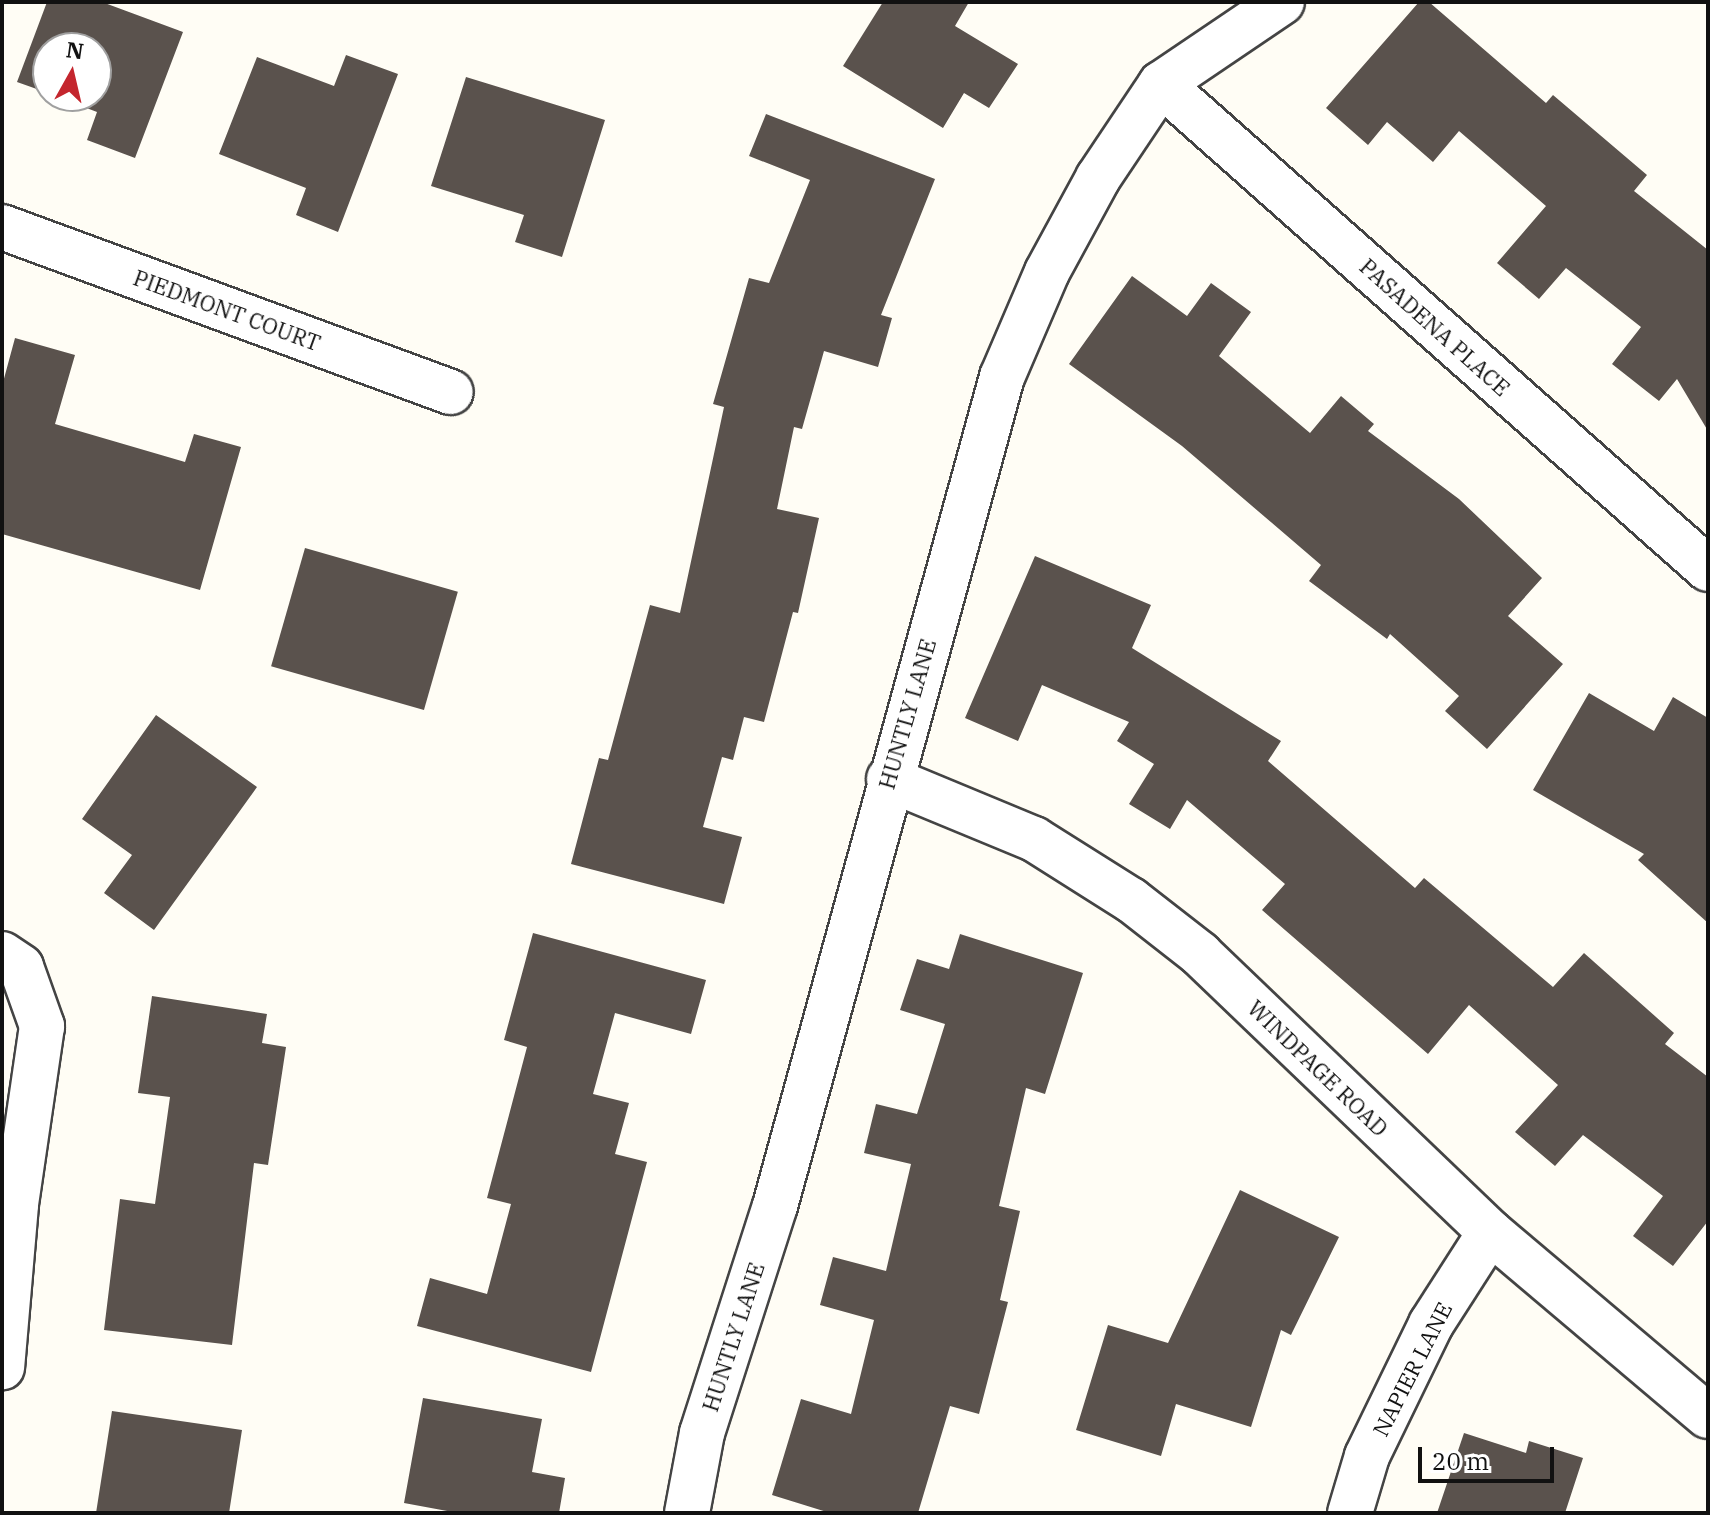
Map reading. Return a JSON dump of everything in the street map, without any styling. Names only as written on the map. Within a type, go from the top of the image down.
[{"type":"street","name":"HUNTLY LANE","points":[[687,1513],[702,1433],[775,1206],[889,779],[1002,377],[1047,272],[1098,178],[1161,84],[1282,2]]},
{"type":"street","name":"PASADENA PLACE","points":[[1161,84],[1708,569]]},
{"type":"street","name":"PIEDMONT COURT","points":[[2,227],[451,392]]},
{"type":"street","name":"WINDPAGE ROAD","points":[[889,779],[1034,839],[1131,900],[1200,954],[1490,1232],[1708,1416]]},
{"type":"street","points":[[2,954],[21,967],[42,1026],[16,1205],[2,1367]]},
{"type":"street","name":"NAPIER LANE","points":[[1350,1513],[1367,1456],[1431,1324],[1490,1232]]},
{"type":"building","points":[[47,2],[102,2],[183,32],[135,158],[87,140],[97,112],[112,112],[112,32],[36,32]]},
{"type":"building","points":[[883,2],[969,2],[955,26],[1018,64],[989,108],[964,93],[943,128],[843,66]]},
{"type":"building","points":[[1419,2],[1429,2],[1546,103],[1553,95],[1647,175],[1634,191],[1708,250],[1708,431],[1677,379],[1659,401],[1612,364],[1641,327],[1566,268],[1539,299],[1497,263],[1546,206],[1459,131],[1433,162],[1387,122],[1368,145],[1326,108]]},
{"type":"building","points":[[32,42],[32,87],[17,82]]},
{"type":"building","points":[[346,55],[398,74],[338,232],[296,215],[306,188],[219,154],[257,57],[334,86]]},
{"type":"building","points":[[466,77],[605,120],[562,257],[515,242],[524,215],[431,186]]},
{"type":"building","points":[[766,114],[935,179],[881,315],[892,318],[878,367],[824,351],[802,429],[794,427],[777,509],[819,518],[798,613],[793,612],[764,722],[744,717],[733,760],[722,757],[703,827],[742,837],[724,904],[571,864],[599,758],[608,760],[650,605],[680,613],[724,407],[713,404],[749,278],[769,283],[810,180],[749,156]]},
{"type":"building","points":[[1132,276],[1187,316],[1211,283],[1251,312],[1219,356],[1310,433],[1341,396],[1374,424],[1368,431],[1459,499],[1542,578],[1508,616],[1563,664],[1487,749],[1445,711],[1459,696],[1390,634],[1387,639],[1309,581],[1321,565],[1182,446],[1069,364]]},
{"type":"building","points":[[15,338],[75,355],[55,424],[185,462],[194,434],[241,447],[200,590],[2,534],[2,386]]},
{"type":"building","points":[[305,548],[458,592],[424,710],[271,666]]},
{"type":"building","points":[[1035,556],[1151,605],[1132,648],[1281,741],[1268,761],[1415,888],[1424,878],[1553,987],[1584,953],[1674,1033],[1665,1044],[1708,1077],[1708,1221],[1673,1266],[1633,1236],[1663,1196],[1583,1135],[1555,1166],[1515,1132],[1558,1085],[1469,1005],[1428,1054],[1262,910],[1285,884],[1187,800],[1170,829],[1129,804],[1154,764],[1117,741],[1129,722],[1042,685],[1018,741],[965,718]]},
{"type":"building","points":[[1589,693],[1654,731],[1673,697],[1708,718],[1708,923],[1638,860],[1644,854],[1533,790]]},
{"type":"building","points":[[156,715],[257,787],[154,930],[104,893],[132,855],[82,819]]},
{"type":"building","points":[[533,933],[706,980],[691,1034],[615,1013],[593,1094],[629,1103],[615,1154],[647,1162],[591,1372],[417,1326],[430,1278],[487,1294],[511,1204],[487,1198],[527,1047],[504,1040]]},
{"type":"building","points":[[960,934],[1083,973],[1045,1094],[1026,1088],[999,1206],[1020,1211],[1000,1300],[1008,1302],[979,1414],[950,1406],[918,1513],[830,1513],[772,1495],[801,1399],[851,1414],[874,1320],[820,1305],[833,1257],[886,1271],[911,1164],[864,1153],[876,1104],[917,1114],[945,1024],[900,1010],[917,959],[949,969]]},
{"type":"building","points":[[152,996],[267,1014],[262,1043],[286,1047],[268,1165],[254,1163],[232,1345],[104,1330],[120,1199],[155,1204],[170,1097],[138,1093]]},
{"type":"building","points":[[1240,1190],[1339,1237],[1291,1335],[1281,1330],[1251,1427],[1176,1404],[1161,1456],[1076,1430],[1108,1325],[1168,1343]]},
{"type":"building","points":[[423,1398],[542,1419],[532,1472],[565,1478],[559,1513],[458,1513],[404,1503]]},
{"type":"building","points":[[112,1411],[242,1430],[229,1513],[96,1513]]},
{"type":"building","points":[[1464,1433],[1526,1453],[1529,1441],[1583,1458],[1565,1513],[1437,1513]]}]
